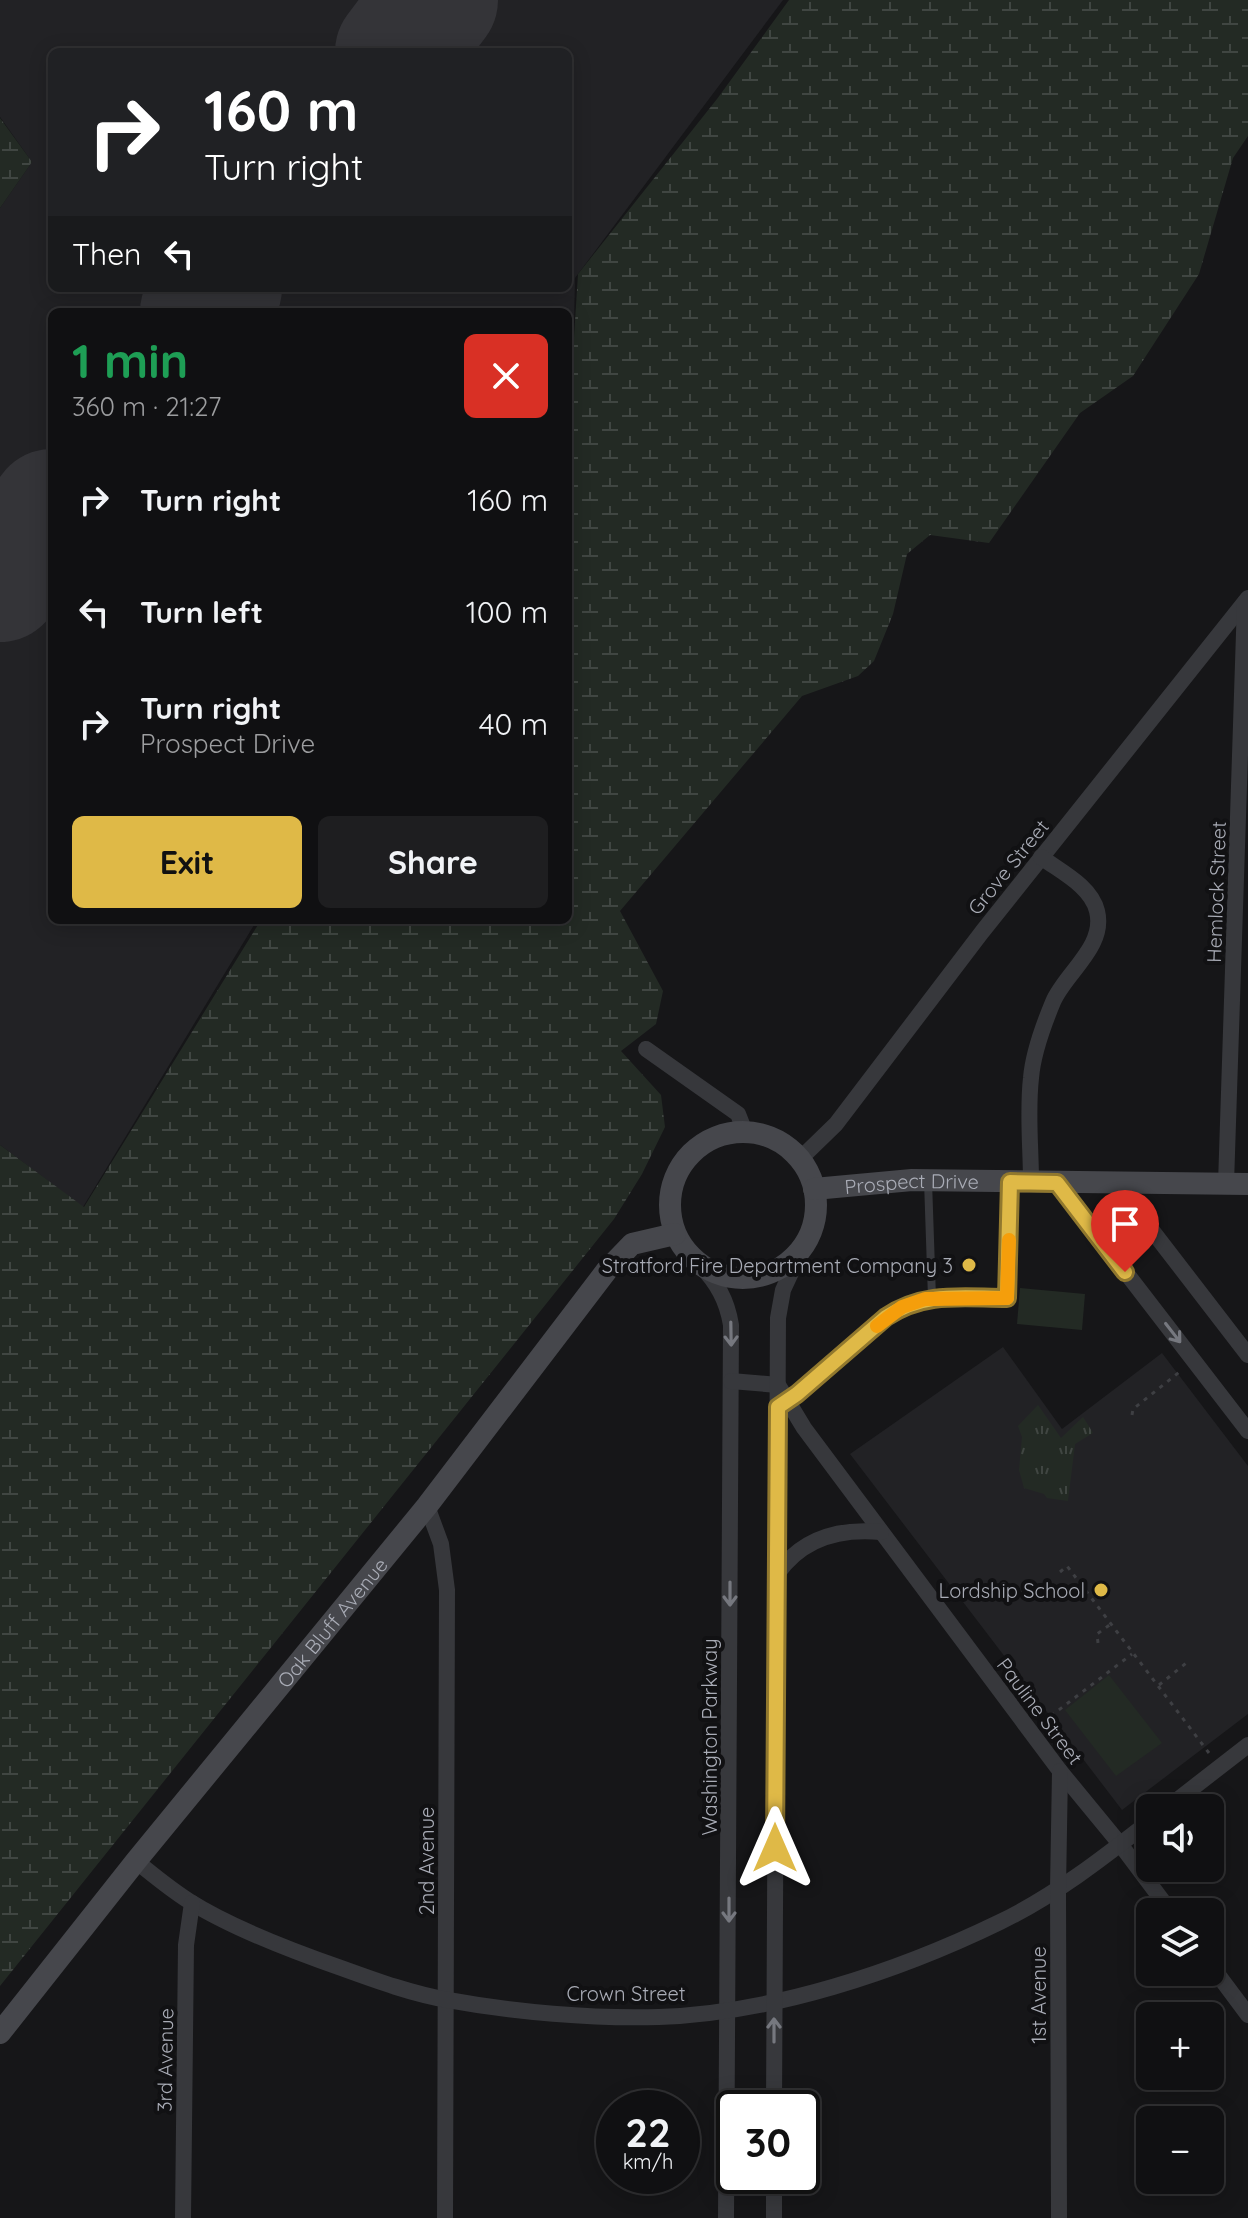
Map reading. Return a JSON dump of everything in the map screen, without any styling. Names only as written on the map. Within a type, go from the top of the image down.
[{"type":"main road","points":[[745,1132],[775,1140],[800,1159],[809,1173],[816,1210],[812,1230],[802,1249],[781,1268],[755,1278],[726,1277],[700,1265],[685,1251],[675,1234],[669,1214],[670,1193],[677,1173],[688,1156],[724,1134],[745,1132]]},
{"type":"main road","name":"Prospect Drive","points":[[814,1189],[928,1180],[1237,1184]]},
{"type":"main road","name":"Oak Bluff Avenue","points":[[0,2033],[136,1861],[427,1506],[607,1270],[632,1244],[675,1234]]},
{"type":"street","name":"Grove Street","points":[[800,1159],[836,1124],[982,932],[1246,600]]},
{"type":"street","name":"Hemlock Street","points":[[1237,1184],[1246,600]]},
{"type":"street","points":[[1021,1182],[1037,1048],[1054,999],[1090,948],[1098,922],[1097,911],[1084,888],[1041,857]]},
{"type":"street","points":[[646,1049],[738,1114],[745,1132]]},
{"type":"street","points":[[1057,1183],[1248,1431]]},
{"type":"street","points":[[1120,1184],[1137,1211],[1248,1355]]},
{"type":"street","points":[[731,1381],[778,1385],[778,1318],[783,1290],[802,1249]]},
{"type":"street","name":"Washington Parkway","points":[[700,1265],[716,1282],[728,1306],[731,1325],[726,2218]]},
{"type":"street","name":"Pauline Street","points":[[778,1385],[783,1404],[1030,1732],[1160,1898]]},
{"type":"street","points":[[774,2090],[777,1574],[783,1404]]},
{"type":"street","name":"2nd Avenue","points":[[427,1506],[441,1544],[447,1590],[445,2218]]},
{"type":"street","points":[[777,1574],[799,1549],[817,1540],[860,1530],[881,1532]]},
{"type":"street","points":[[1185,1794],[1248,1745]]},
{"type":"street","name":"1st Avenue","points":[[1059,2218],[1060,1771]]},
{"type":"street","name":"Crown Street","points":[[136,1861],[192,1903],[312,1958],[376,1980],[446,2000],[523,2010],[661,2017],[774,2001],[855,1981],[914,1959],[1002,1922],[1058,1889],[1136,1832]]},
{"type":"street","name":"3rd Avenue","points":[[183,2218],[186,1945],[192,1903]]},
{"type":"street","points":[[1224,1983],[1248,2015]]},
{"type":"street","points":[[774,2194],[774,2218]]},
{"type":"lane","points":[[928,1180],[932,1298]]},
{"type":"lane","points":[[783,1404],[902,1307],[932,1298],[1007,1298],[1021,1182]]},
{"type":"path","points":[[1132,1415],[1133,1409],[1194,1361]]},
{"type":"path","points":[[1060,1572],[1067,1566],[1220,1767]]},
{"type":"path","points":[[1098,1643],[1097,1634],[1111,1624]]},
{"type":"path","points":[[1030,1732],[1133,1653]]},
{"type":"path","points":[[1158,1685],[1190,1660]]},
{"type":"shaded area","points":[[0,0],[783,0],[575,278],[572,371],[572,308],[48,308],[48,924],[255,924],[83,1207],[0,1145],[0,208],[32,162],[0,117]]},
{"type":"shaded area","name":"Lordship School","points":[[1003,1347],[1062,1429],[1162,1353],[1248,1466],[1248,1714],[1143,1794],[1136,1794],[1136,1799],[1122,1810],[850,1454]]},
{"type":"green space","points":[[789,0],[1248,0],[1248,136],[1233,158],[1199,274],[1133,376],[1080,413],[989,543],[930,535],[907,554],[893,614],[874,661],[858,676],[802,696],[620,911],[663,991],[656,1024],[621,1051],[661,1095],[665,1127],[642,1174],[614,1219],[0,1986],[0,1145],[84,1207],[259,924],[572,924],[572,369],[578,274],[717,99]]},
{"type":"green space","points":[[0,118],[32,162],[0,208]]},
{"type":"green space","points":[[1020,1288],[1085,1294],[1082,1330],[1017,1324]]},
{"type":"green space","points":[[1038,1405],[1061,1438],[1083,1417],[1093,1433],[1075,1444],[1068,1501],[1047,1498],[1044,1494],[1024,1488],[1019,1470],[1022,1437],[1018,1426]]},
{"type":"green space","points":[[1109,1675],[1162,1743],[1116,1776],[1065,1710]]},
{"type":"taxiway","points":[[430,8],[432,0]]},
{"type":"runway","points":[[400,48],[436,0]]},
{"type":"runway","points":[[205,308],[217,292]]},
{"type":"runway","points":[[0,580],[48,516]]},
{"type":"slow traffic","points":[[877,1326],[902,1307],[925,1299],[1007,1298],[1009,1240]]},
{"type":"place","name":"Stratford Fire Department Company 3","points":[[969,1265]]},
{"type":"place","name":"Lordship School","points":[[1101,1590]]},
{"type":"route","points":[[775,1848],[778,1407],[902,1307],[932,1298],[1007,1298],[1010,1182],[1057,1183],[1125,1272]]}]
